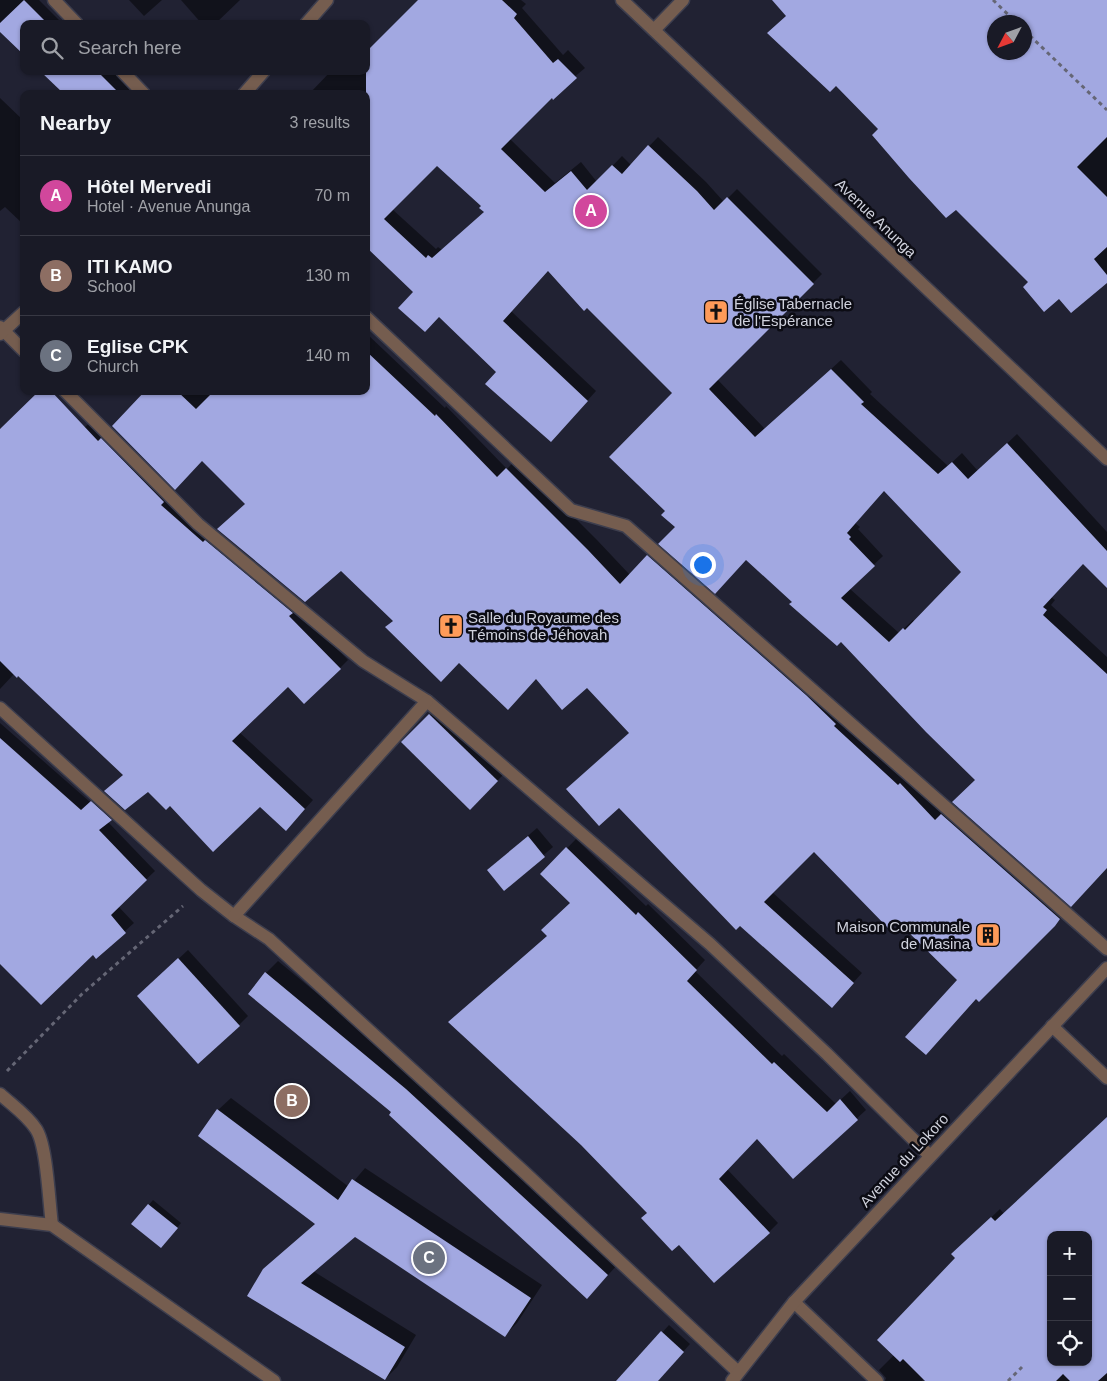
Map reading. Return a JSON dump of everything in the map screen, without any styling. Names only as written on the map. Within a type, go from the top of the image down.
[{"type":"street","points":[[54,0],[73,20]]},
{"type":"street","points":[[310,20],[327,0]]},
{"type":"street","name":"Avenue Anunga","points":[[622,0],[1107,459]]},
{"type":"street","points":[[654,30],[683,0]]},
{"type":"street","points":[[126,75],[140,90]]},
{"type":"street","points":[[247,90],[261,75]]},
{"type":"street","points":[[20,315],[1,331],[20,348]]},
{"type":"street","points":[[370,321],[571,510],[626,526],[1107,949]]},
{"type":"street","points":[[69,395],[198,524],[363,661],[427,701],[710,944],[827,1054],[930,1156]]},
{"type":"street","points":[[234,916],[427,701]]},
{"type":"street","points":[[0,708],[201,890],[234,916],[269,939],[523,1171],[735,1377]]},
{"type":"street","name":"Avenue du Lokoro","points":[[735,1377],[794,1302],[1107,968]]},
{"type":"street","points":[[1052,1026],[1107,1078]]},
{"type":"street","points":[[0,1094],[24,1115],[36,1129],[42,1142],[52,1225]]},
{"type":"street","points":[[0,1219],[52,1225],[274,1381]]},
{"type":"street","points":[[794,1302],[877,1381]]},
{"type":"path","points":[[993,0],[1009,15]]},
{"type":"path","points":[[1032,38],[1107,110]]},
{"type":"path","points":[[6,1072],[82,994],[201,890]]},
{"type":"path","points":[[1008,1381],[1022,1367]]},
{"type":"building","points":[[24,0],[44,20],[20,20],[20,51],[0,32],[0,23]]},
{"type":"building","points":[[418,0],[502,0],[517,14],[514,18],[553,63],[558,59],[577,78],[553,100],[552,98],[501,149],[545,192],[571,171],[587,190],[612,165],[622,174],[648,145],[697,191],[714,210],[727,197],[814,284],[709,389],[755,437],[831,369],[864,402],[861,404],[938,474],[952,462],[968,479],[1007,443],[1107,551],[1107,588],[1083,564],[1043,607],[1047,610],[1043,615],[1107,674],[1107,868],[1071,907],[952,802],[975,780],[926,732],[841,642],[837,646],[789,604],[792,602],[746,560],[715,594],[658,544],[675,527],[661,515],[665,511],[609,457],[672,393],[587,308],[584,311],[548,271],[503,321],[588,401],[551,442],[485,384],[496,372],[439,317],[425,332],[398,308],[413,292],[370,251],[370,90],[366,90],[366,75],[370,75],[370,48]],"holes":[[[437,166],[481,206],[479,208],[484,212],[432,258],[428,255],[426,258],[384,219]],[[884,491],[961,572],[905,630],[903,628],[889,642],[841,598],[875,566],[849,539],[851,537],[847,533]]]},
{"type":"building","points":[[772,0],[1107,0],[1107,137],[1077,167],[1107,197],[1107,247],[1094,259],[1107,275],[1107,283],[1071,313],[1059,299],[1044,312],[1023,287],[1028,282],[956,210],[946,218],[909,178],[872,135],[878,129],[836,86],[830,92],[767,33],[786,16]]},
{"type":"building","points":[[44,75],[101,75],[116,90],[60,90]]},
{"type":"building","points":[[370,355],[435,416],[436,414],[497,477],[506,468],[620,584],[647,555],[806,695],[836,724],[834,726],[898,785],[900,783],[935,820],[941,814],[1060,919],[979,1002],[976,999],[926,1055],[905,1037],[957,980],[896,920],[888,928],[814,852],[764,902],[854,983],[832,1008],[740,926],[736,930],[619,808],[599,826],[566,789],[629,733],[587,688],[562,710],[536,679],[508,710],[459,663],[441,682],[385,627],[393,621],[341,571],[305,602],[217,529],[245,504],[202,461],[175,490],[112,426],[141,395],[181,395],[196,409],[210,395],[370,395]]},
{"type":"building","points":[[35,395],[55,395],[98,441],[101,438],[164,502],[161,505],[203,542],[205,540],[293,613],[289,616],[341,669],[304,704],[288,687],[232,741],[305,809],[286,831],[260,807],[213,852],[170,806],[166,810],[148,792],[125,810],[104,791],[123,775],[0,661],[0,429]]},
{"type":"building","points":[[429,714],[498,781],[470,810],[401,742]]},
{"type":"building","points":[[0,738],[81,810],[91,801],[112,820],[99,830],[147,880],[111,915],[126,933],[96,959],[93,955],[41,1005],[0,964]]},
{"type":"building","points":[[528,836],[545,857],[504,891],[487,870]]},
{"type":"building","points":[[566,847],[636,915],[638,912],[697,970],[687,981],[772,1064],[774,1062],[827,1112],[840,1099],[858,1120],[793,1179],[757,1139],[719,1179],[770,1233],[714,1283],[679,1245],[672,1251],[641,1218],[647,1213],[581,1145],[448,1022],[547,936],[541,930],[570,903],[540,874]]},
{"type":"building","points":[[178,958],[240,1026],[198,1064],[137,996]]},
{"type":"building","points":[[265,972],[406,1089],[608,1275],[587,1299],[389,1115],[391,1112],[248,994]]},
{"type":"building","points":[[217,1109],[338,1200],[352,1179],[531,1298],[505,1337],[355,1237],[301,1283],[405,1347],[385,1380],[247,1296],[263,1269],[315,1224],[198,1136]]},
{"type":"building","points":[[1107,1117],[1107,1373],[1098,1381],[1070,1381],[1063,1374],[1056,1381],[925,1381],[903,1359],[900,1362],[877,1340],[955,1258],[951,1254],[991,1217],[995,1221]]},
{"type":"building","points":[[148,1204],[178,1228],[161,1248],[131,1224]]},
{"type":"building","points":[[661,1331],[684,1352],[658,1381],[616,1381]]},
{"type":"place","name":"Hôtel Mervedi","points":[[591,211]]},
{"type":"place","name":"Église Tabernacle de l'Espérance","points":[[716,312]]},
{"type":"place","name":"Salle du Royaume des Témoins de Jéhovah","points":[[451,626]]},
{"type":"place","name":"Maison Communale de Masina","points":[[988,935]]},
{"type":"place","name":"ITI KAMO","points":[[292,1101]]},
{"type":"place","name":"Eglise CPK","points":[[429,1258]]}]
